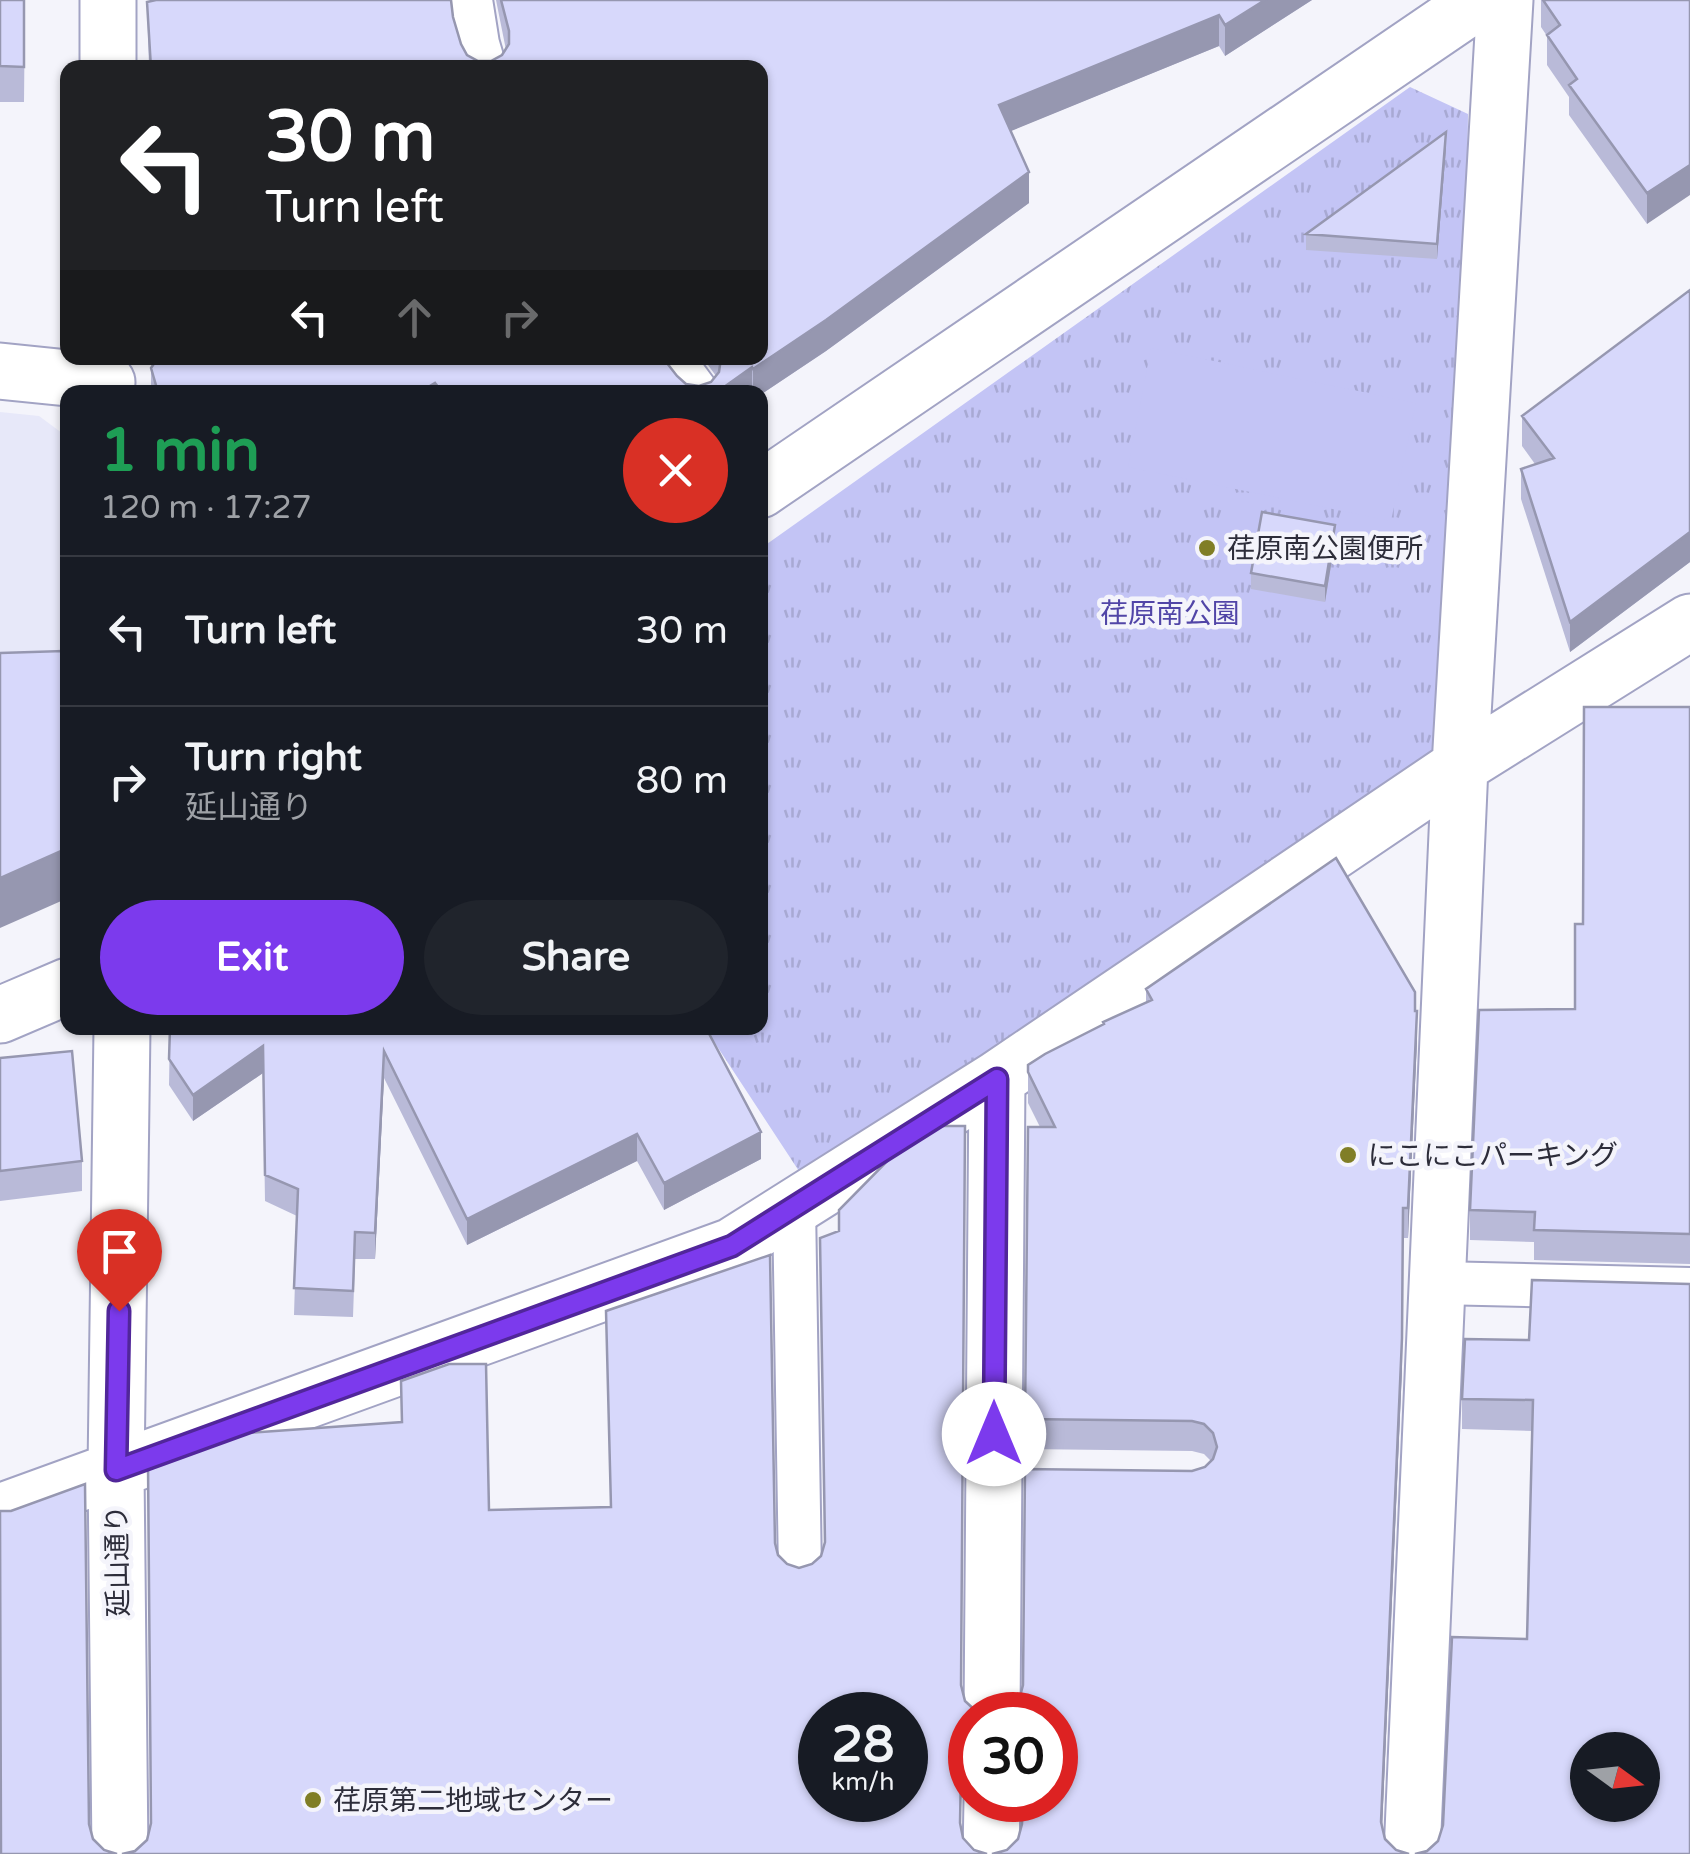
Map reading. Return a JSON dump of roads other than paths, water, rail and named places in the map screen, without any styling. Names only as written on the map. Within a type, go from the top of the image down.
[{"type":"street","points":[[108,0],[108,60]]},
{"type":"street","points":[[768,480],[1480,0]]},
{"type":"street","points":[[1412,1854],[1460,766],[1505,0]]},
{"type":"street","points":[[0,371],[107,377]]},
{"type":"street","points":[[0,1512],[732,1246],[997,1079],[1460,766],[1690,622]]},
{"type":"street","points":[[0,1014],[60,989]]},
{"type":"street","name":"延山通り","points":[[120,1854],[116,1470],[122,1035]]},
{"type":"street","points":[[994,1692],[1014,1474],[997,1079]]},
{"type":"street","points":[[991,1854],[992,1822]]},
{"type":"lane","points":[[471,0],[483,60]]},
{"type":"lane","points":[[794,1206],[800,1573]]},
{"type":"lane","points":[[1438,1283],[1690,1289]]},
{"type":"place","name":"荏原南公園便所","points":[[1207,548]]},
{"type":"place","name":"にこにこパーキング","points":[[1348,1155]]},
{"type":"place","name":"荏原第二地域センター","points":[[313,1800]]},
{"type":"park label","name":"荏原南公園","points":[[1170,613]]}]
